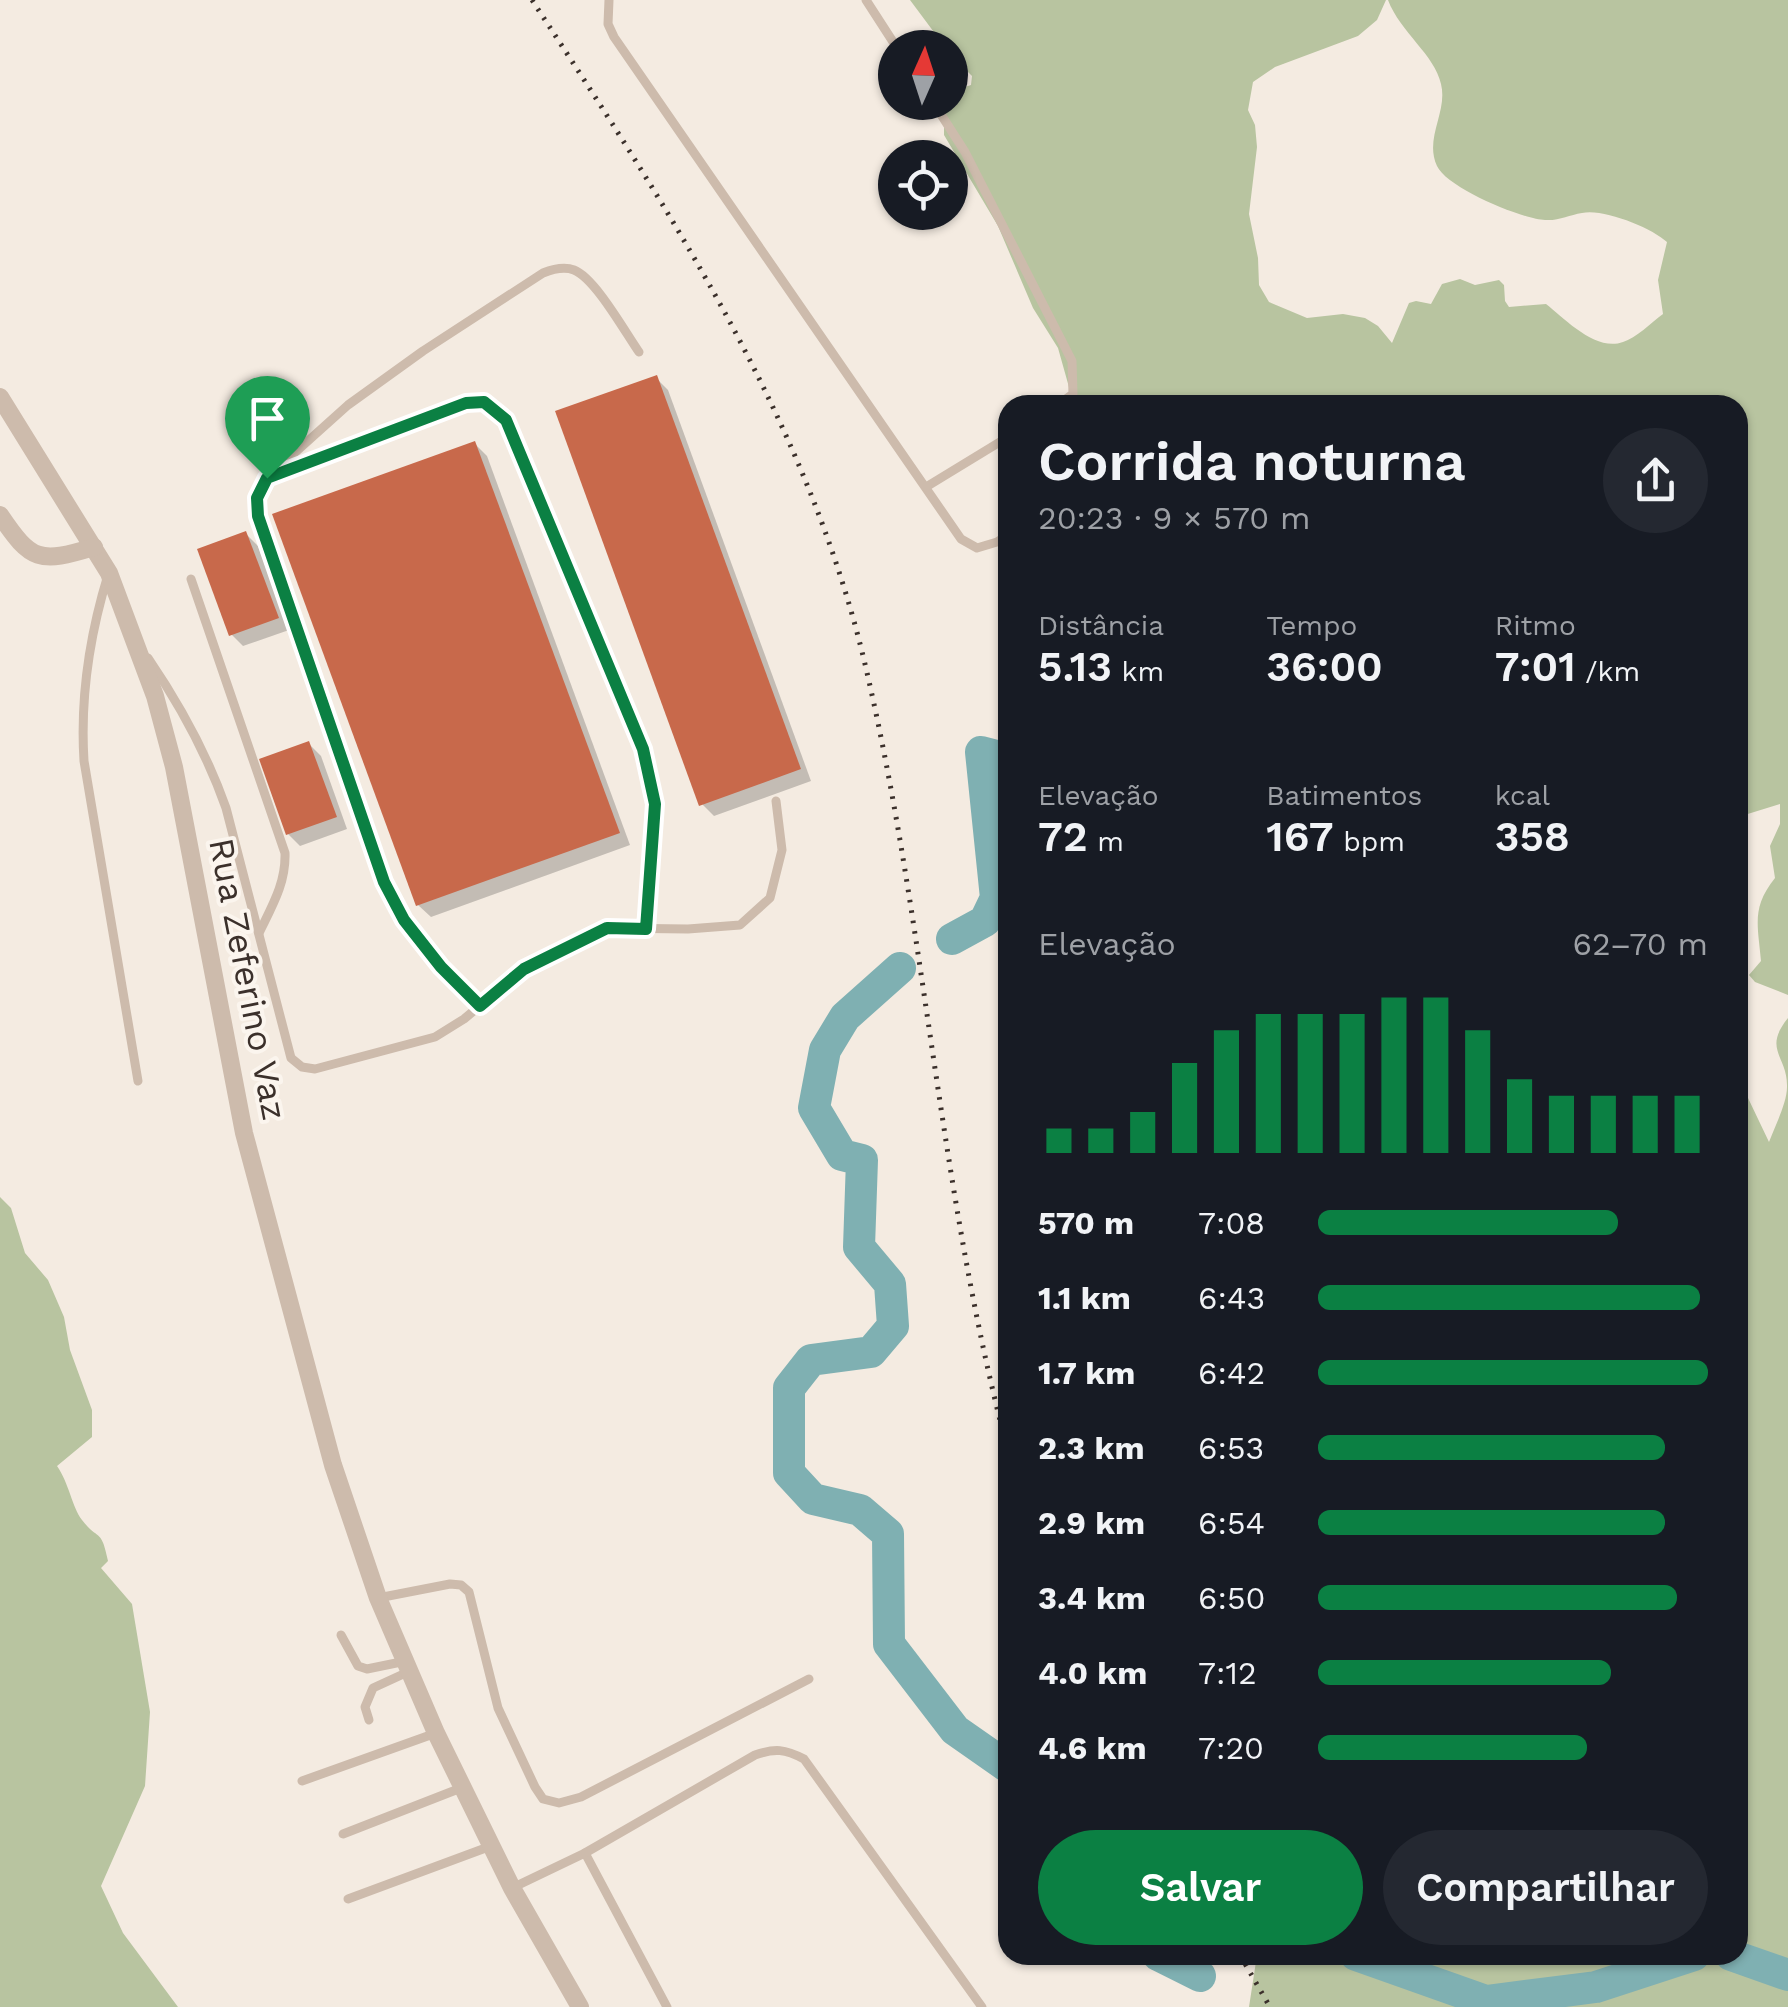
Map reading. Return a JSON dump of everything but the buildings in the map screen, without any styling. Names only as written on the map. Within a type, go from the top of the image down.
[{"type":"street","name":"Rua Zeferino Vaz","points":[[0,397],[109,573],[136,641],[174,767],[244,1133],[334,1465],[378,1598],[436,1733],[512,1888],[580,2007]]},
{"type":"street","points":[[0,515],[22,548],[37,555],[71,554],[94,548]]},
{"type":"lane","points":[[609,0],[608,24],[614,37],[961,539],[977,548],[998,541]]},
{"type":"lane","points":[[866,0],[885,30]]},
{"type":"lane","points":[[944,120],[965,152],[1072,361],[1072,395]]},
{"type":"lane","points":[[480,1006],[404,920],[384,882],[258,516],[257,498],[267,478],[348,405],[423,350],[556,268],[572,269],[586,277],[639,352]]},
{"type":"lane","points":[[267,478],[466,403],[484,402],[506,420],[643,749],[655,804],[646,929]]},
{"type":"lane","points":[[926,487],[998,443]]},
{"type":"lane","points":[[109,573],[90,642],[82,720],[84,761],[138,1080]]},
{"type":"lane","points":[[192,579],[285,852],[286,870],[259,933]]},
{"type":"lane","points":[[136,641],[170,691],[212,767],[291,1058],[302,1067],[315,1070],[436,1037],[524,969],[607,928],[740,925],[770,898],[782,850],[776,801]]},
{"type":"lane","points":[[378,1598],[450,1584],[461,1584],[469,1592],[498,1708],[543,1799],[559,1802],[580,1797],[809,1679]]},
{"type":"lane","points":[[341,1635],[358,1666],[408,1666]]},
{"type":"lane","points":[[369,1720],[365,1707],[374,1688],[408,1666]]},
{"type":"lane","points":[[302,1781],[436,1733]]},
{"type":"lane","points":[[512,1888],[585,1852],[754,1755],[772,1749],[788,1750],[804,1759],[982,2007]]},
{"type":"lane","points":[[343,1834],[463,1788]]},
{"type":"lane","points":[[348,1900],[492,1846]]},
{"type":"lane","points":[[585,1852],[668,2007]]},
{"type":"green space","points":[[910,0],[1386,0],[1377,20],[1358,36],[1275,67],[1253,82],[1248,110],[1255,125],[1257,147],[1249,214],[1259,285],[1269,302],[1307,318],[1343,314],[1365,318],[1392,343],[1409,303],[1431,304],[1442,284],[1460,279],[1475,285],[1499,280],[1509,307],[1546,304],[1592,338],[1613,344],[1633,337],[1663,314],[1658,280],[1667,242],[1639,225],[1602,213],[1550,220],[1520,214],[1486,201],[1444,175],[1437,166],[1433,145],[1442,105],[1441,84],[1432,63],[1400,23],[1388,0],[1788,0],[1788,995],[1755,982],[1749,975],[1761,961],[1759,908],[1775,878],[1770,846],[1780,824],[1780,804],[1748,814],[1748,395],[1071,395],[1058,348],[1033,308],[998,226],[968,175],[968,140],[947,140],[944,135],[944,120],[968,120],[968,86],[972,76],[968,72],[968,30],[932,30]]},
{"type":"green space","points":[[1788,1018],[1788,2007],[1249,2007],[1255,1965],[1748,1965],[1748,1098],[1769,1142],[1786,1093],[1786,1076],[1777,1046]]},
{"type":"green space","points":[[0,1197],[11,1208],[25,1253],[48,1280],[64,1317],[70,1350],[92,1410],[92,1437],[57,1466],[79,1515],[103,1543],[108,1561],[101,1568],[132,1604],[150,1712],[145,1786],[101,1886],[123,1933],[178,2007],[0,2007]]},
{"type":"waterway","points":[[952,939],[985,921],[996,898],[981,752],[998,756]]},
{"type":"waterway","points":[[900,968],[845,1017],[825,1050],[814,1108],[842,1155],[862,1160],[859,1247],[890,1284],[893,1326],[871,1352],[811,1360],[789,1388],[789,1473],[813,1499],[860,1510],[888,1534],[889,1644],[955,1730],[998,1760]]},
{"type":"waterway","points":[[1748,1961],[1788,1975]]},
{"type":"waterway","points":[[1178,1965],[1200,1976]]},
{"type":"waterway","points":[[1384,1965],[1486,2001],[1596,1987],[1663,1965]]},
{"type":"railway","points":[[532,0],[633,157],[728,318],[808,486],[840,574],[886,762],[965,1256],[998,1409]]},
{"type":"railway","points":[[1246,1965],[1270,2007]]},
{"type":"route","points":[[484,402],[496,408],[506,420],[643,749],[655,804],[646,929],[607,928],[524,969],[480,1006],[441,967],[404,920],[384,882],[258,516],[257,498],[267,478],[466,403],[484,402]]}]
